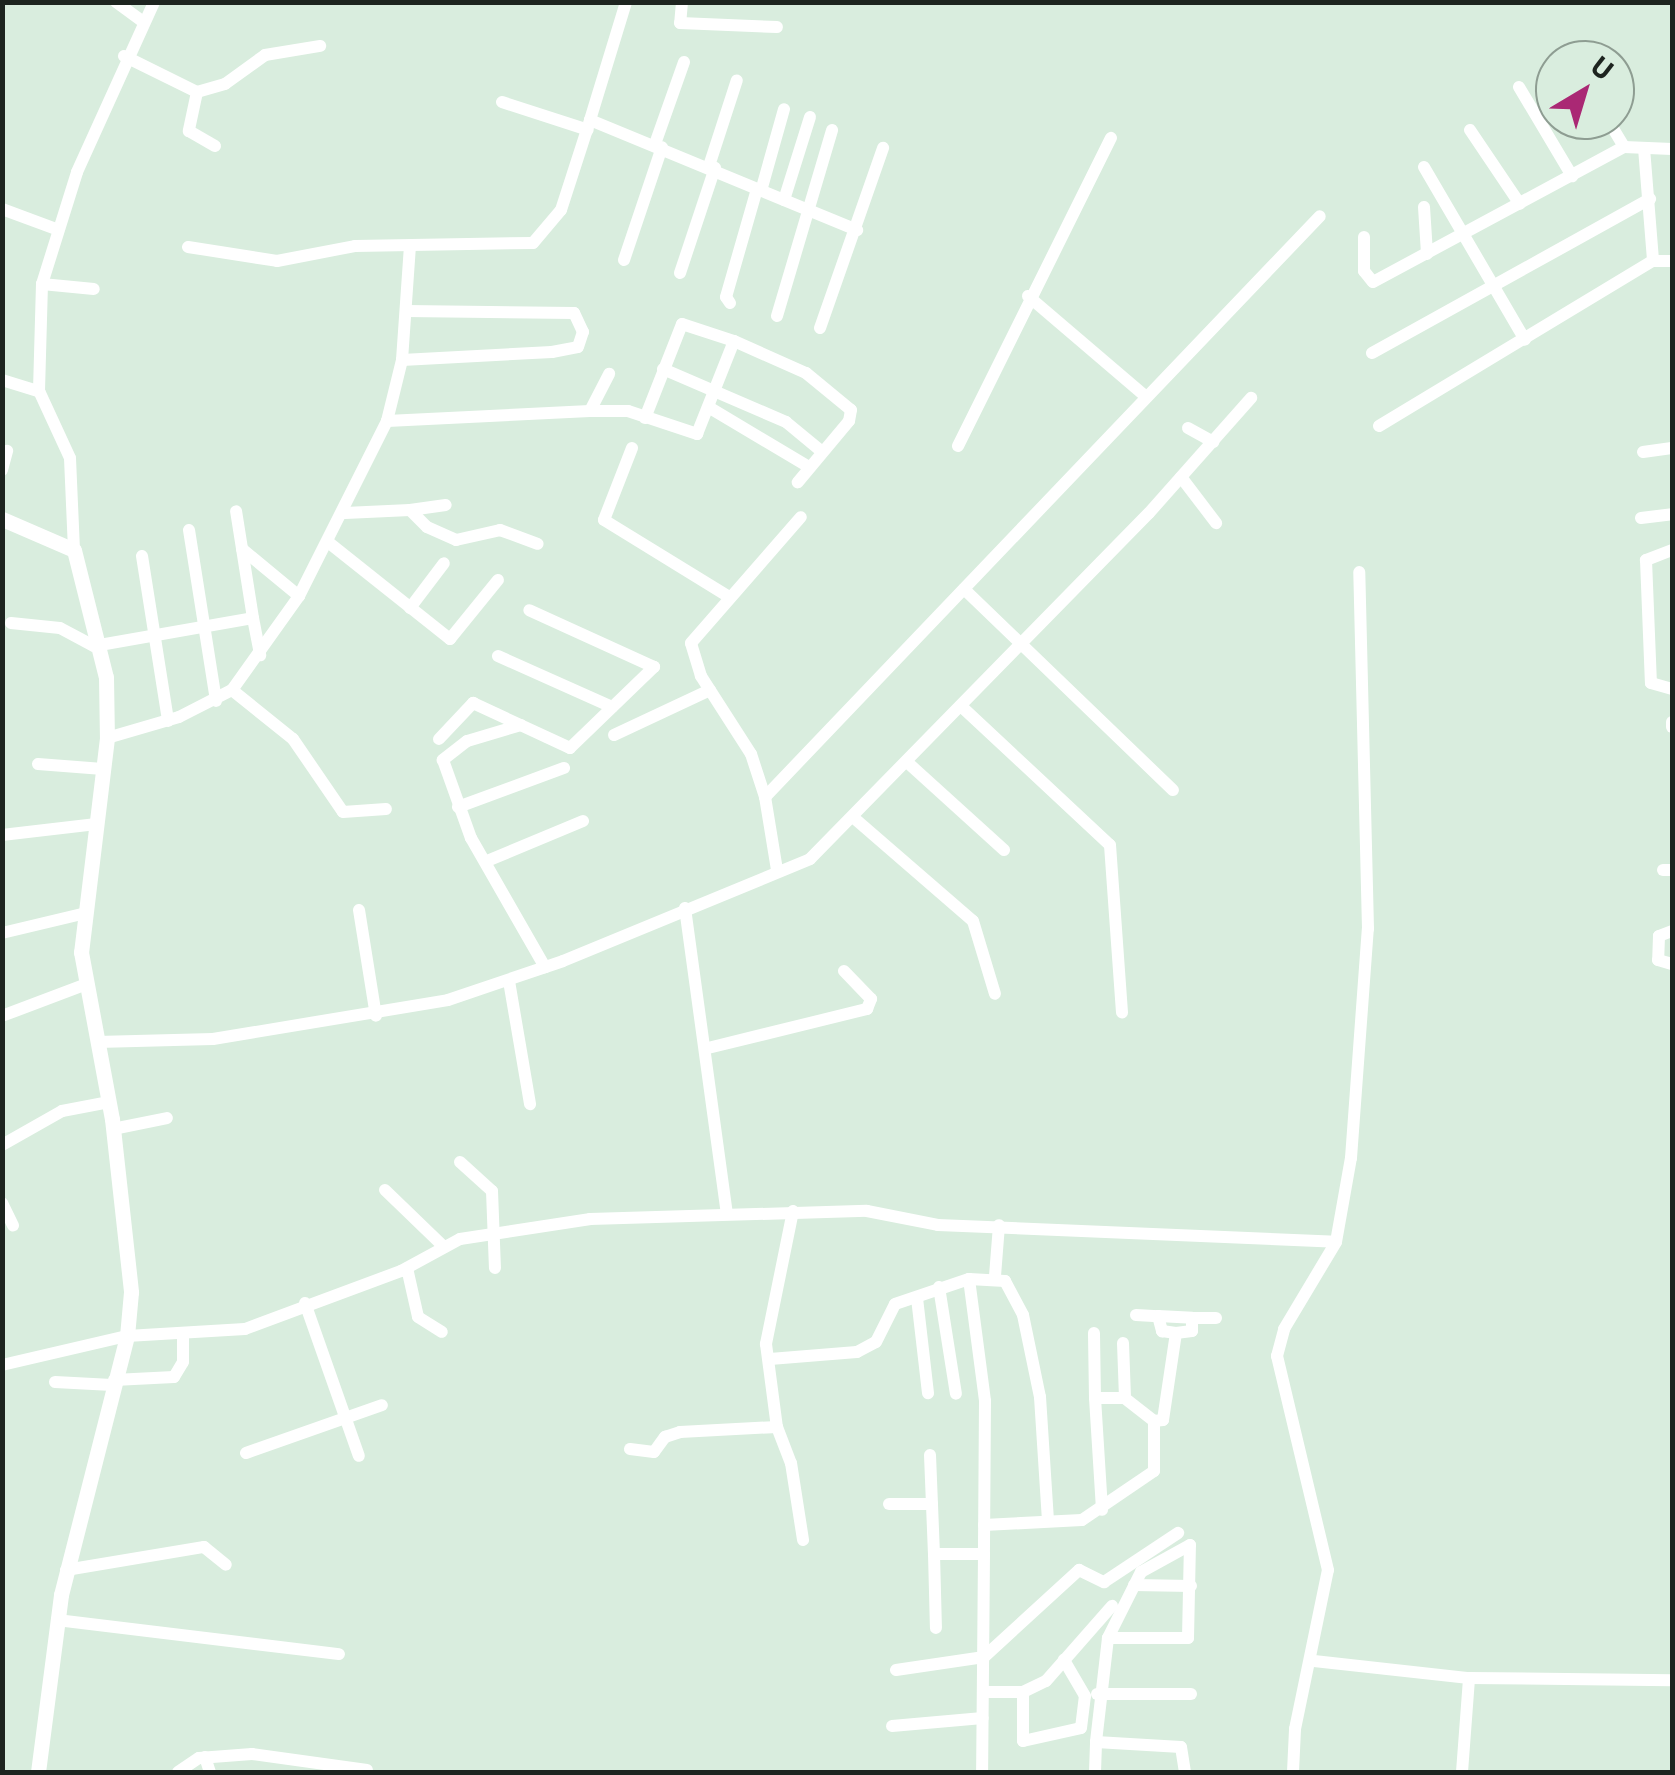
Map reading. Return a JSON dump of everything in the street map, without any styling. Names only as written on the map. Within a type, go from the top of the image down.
[{"type":"street","points":[[116,2],[142,21]]},
{"type":"street","points":[[38,1772],[66,1570],[126,1336],[130,1292],[109,1102],[84,985],[82,914],[108,738],[100,645],[74,550],[70,458],[38,390],[42,284],[56,229],[124,56],[154,2]]},
{"type":"street","points":[[188,247],[277,261],[355,246],[519,246],[540,240],[561,210],[626,2]]},
{"type":"street","points":[[682,2],[680,23],[777,27]]},
{"type":"street","points":[[124,56],[197,92],[225,84],[265,55],[320,46]]},
{"type":"street","points":[[624,260],[684,62]]},
{"type":"street","points":[[680,272],[737,80]]},
{"type":"street","points":[[1519,88],[1572,176]]},
{"type":"street","points":[[197,92],[190,130],[215,146]]},
{"type":"street","points":[[502,102],[658,145],[857,230]]},
{"type":"street","points":[[730,303],[726,296],[784,110]]},
{"type":"street","points":[[784,200],[810,118]]},
{"type":"street","points":[[777,316],[832,130]]},
{"type":"street","points":[[1470,130],[1520,204]]},
{"type":"street","points":[[958,446],[1028,296],[1111,138]]},
{"type":"street","points":[[1620,140],[1624,147]]},
{"type":"street","points":[[1364,238],[1364,271],[1374,282],[1624,147],[1672,149]]},
{"type":"street","points":[[820,328],[883,148]]},
{"type":"street","points":[[1644,148],[1653,261]]},
{"type":"street","points":[[1424,167],[1525,340]]},
{"type":"street","points":[[1372,353],[1650,199]]},
{"type":"street","points":[[1424,206],[1428,254]]},
{"type":"street","points":[[2,210],[56,229]]},
{"type":"street","points":[[765,797],[1320,216]]},
{"type":"street","points":[[108,738],[168,720],[216,701],[232,690],[260,656],[299,596],[345,513],[387,421],[402,360],[410,247]]},
{"type":"street","points":[[1378,426],[1653,261],[1672,261]]},
{"type":"street","points":[[42,284],[94,289]]},
{"type":"street","points":[[1028,296],[1145,396]]},
{"type":"street","points":[[402,360],[552,352],[578,347],[583,332],[574,313],[406,311]]},
{"type":"street","points":[[645,418],[683,324],[734,341],[806,372],[848,406],[849,421],[798,482]]},
{"type":"street","points":[[387,421],[590,411],[645,418],[695,435],[710,408],[734,341]]},
{"type":"street","points":[[663,369],[786,422],[821,451]]},
{"type":"street","points":[[590,411],[610,374]]},
{"type":"street","points":[[2,380],[38,390]]},
{"type":"street","points":[[97,1042],[214,1039],[376,1016],[545,968],[819,854],[1251,398]]},
{"type":"street","points":[[710,408],[809,468]]},
{"type":"street","points":[[1188,428],[1212,442]]},
{"type":"street","points":[[632,448],[604,520],[726,595]]},
{"type":"street","points":[[1643,452],[1672,448]]},
{"type":"street","points":[[2,470],[7,451]]},
{"type":"street","points":[[1181,476],[1216,523]]},
{"type":"street","points":[[345,513],[446,505]]},
{"type":"street","points":[[410,510],[427,527],[456,540],[500,530],[538,544]]},
{"type":"street","points":[[236,511],[260,656]]},
{"type":"street","points":[[1640,518],[1672,514]]},
{"type":"street","points":[[777,870],[765,797],[751,754],[710,690],[690,643],[726,595],[801,518]]},
{"type":"street","points":[[2,519],[52,535],[74,550]]},
{"type":"street","points":[[190,530],[216,701]]},
{"type":"street","points":[[328,542],[454,638],[498,580]]},
{"type":"street","points":[[242,549],[299,596]]},
{"type":"street","points":[[1672,550],[1646,560],[1651,683],[1672,689]]},
{"type":"street","points":[[142,556],[168,720]]},
{"type":"street","points":[[410,608],[444,564]]},
{"type":"street","points":[[1293,1772],[1301,1696],[1314,1661],[1328,1570],[1277,1356],[1284,1329],[1336,1242],[1352,1158],[1368,929],[1358,572]]},
{"type":"street","points":[[964,589],[1173,790]]},
{"type":"street","points":[[439,739],[474,703],[570,748],[654,667],[529,610]]},
{"type":"street","points":[[11,623],[60,628],[100,645],[252,618]]},
{"type":"street","points":[[498,656],[612,707]]},
{"type":"street","points":[[232,690],[294,739],[344,812],[386,809]]},
{"type":"street","points":[[614,735],[710,690]]},
{"type":"street","points":[[962,706],[1110,845],[1122,1013]]},
{"type":"street","points":[[522,725],[467,742],[443,760],[458,808],[545,968]]},
{"type":"street","points":[[907,762],[1004,850]]},
{"type":"street","points":[[38,764],[103,769]]},
{"type":"street","points":[[458,808],[564,768]]},
{"type":"street","points":[[854,818],[974,921],[995,994]]},
{"type":"street","points":[[487,860],[582,822]]},
{"type":"street","points":[[2,835],[96,824]]},
{"type":"street","points":[[685,908],[708,1048],[727,1213]]},
{"type":"street","points":[[360,910],[376,1016]]},
{"type":"street","points":[[2,934],[82,914]]},
{"type":"street","points":[[1672,931],[1659,936],[1658,960],[1672,964]]},
{"type":"street","points":[[708,1048],[867,1009],[869,996],[844,971]]},
{"type":"street","points":[[509,980],[530,1104]]},
{"type":"street","points":[[2,1016],[84,985]]},
{"type":"street","points":[[2,1145],[62,1111],[109,1102]]},
{"type":"street","points":[[113,1129],[168,1118]]},
{"type":"street","points":[[460,1162],[492,1191],[494,1268]]},
{"type":"street","points":[[386,1190],[442,1246]]},
{"type":"street","points":[[2,1204],[13,1226]]},
{"type":"street","points":[[793,1211],[767,1324],[776,1427],[791,1463],[802,1540]]},
{"type":"street","points":[[2,1365],[126,1336],[245,1330],[305,1303],[407,1268],[442,1246],[494,1230],[727,1213],[866,1211],[938,1225],[1336,1242]]},
{"type":"street","points":[[994,1276],[998,1225]]},
{"type":"street","points":[[407,1268],[418,1317],[442,1332]]},
{"type":"street","points":[[770,1360],[857,1352],[876,1342],[895,1304],[939,1287],[994,1276],[1015,1293],[1024,1315],[1040,1397],[1048,1522]]},
{"type":"street","points":[[969,1279],[985,1401],[982,1772]]},
{"type":"street","points":[[939,1287],[956,1394]]},
{"type":"street","points":[[917,1298],[928,1393]]},
{"type":"street","points":[[305,1303],[359,1456]]},
{"type":"street","points":[[1136,1314],[1216,1318]]},
{"type":"street","points":[[1158,1316],[1162,1331],[1176,1333],[1192,1331],[1192,1318]]},
{"type":"street","points":[[1095,1398],[1125,1398],[1154,1420],[1163,1420],[1176,1333]]},
{"type":"street","points":[[1094,1334],[1102,1510]]},
{"type":"street","points":[[55,1382],[113,1383],[174,1377],[183,1362],[183,1335]]},
{"type":"street","points":[[1123,1343],[1125,1398]]},
{"type":"street","points":[[246,1452],[382,1405]]},
{"type":"street","points":[[984,1525],[1082,1520],[1102,1510],[1154,1472],[1154,1420]]},
{"type":"street","points":[[630,1448],[654,1452],[665,1436],[680,1432],[776,1427]]},
{"type":"street","points":[[930,1455],[936,1628]]},
{"type":"street","points":[[889,1504],[932,1504]]},
{"type":"street","points":[[896,1670],[984,1658],[1078,1570],[1104,1582],[1178,1533]]},
{"type":"street","points":[[1095,1772],[1097,1694],[1108,1638],[1141,1572],[1186,1544],[1192,1549],[1188,1638],[1108,1638]]},
{"type":"street","points":[[66,1570],[204,1546],[226,1565]]},
{"type":"street","points":[[934,1554],[984,1554]]},
{"type":"street","points":[[1134,1585],[1191,1586]]},
{"type":"street","points":[[1046,1681],[1112,1606]]},
{"type":"street","points":[[57,1620],[339,1654]]},
{"type":"street","points":[[1022,1692],[1023,1741],[1081,1728],[1085,1696],[1078,1676],[1064,1660]]},
{"type":"street","points":[[1314,1661],[1469,1678],[1672,1680]]},
{"type":"street","points":[[983,1692],[1022,1692],[1046,1681],[1078,1676]]},
{"type":"street","points":[[1462,1772],[1469,1678]]},
{"type":"street","points":[[1097,1694],[1191,1694]]},
{"type":"street","points":[[892,1726],[983,1718]]},
{"type":"street","points":[[1096,1742],[1181,1748],[1185,1772]]},
{"type":"street","points":[[178,1772],[205,1758],[252,1754],[367,1770]]},
{"type":"street","points":[[205,1758],[210,1772]]}]
